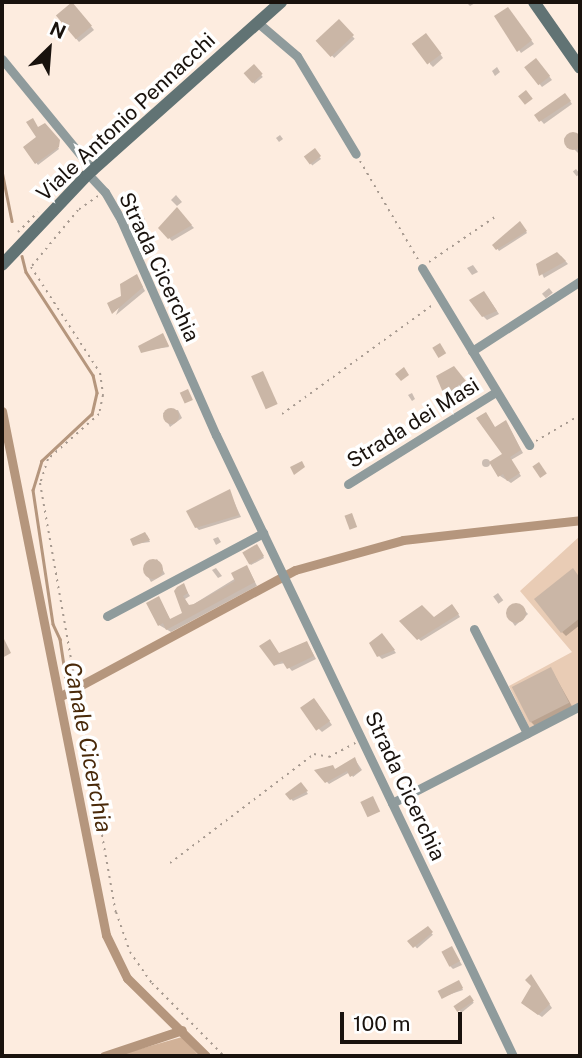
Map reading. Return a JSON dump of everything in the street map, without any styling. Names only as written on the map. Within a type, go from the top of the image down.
[{"type":"main road","name":"Viale Antonio Pennacchi","points":[[2,265],[91,172],[281,2]]},
{"type":"main road","points":[[534,2],[580,68]]},
{"type":"street","points":[[257,22],[297,56],[356,154]]},
{"type":"street","name":"Strada Cicerchia","points":[[2,59],[105,192],[288,588],[513,1056]]},
{"type":"street","name":"Strada dei Masi","points":[[422,268],[529,445]]},
{"type":"street","name":"Strada dei Masi","points":[[472,351],[580,281]]},
{"type":"street","name":"Strada dei Masi","points":[[348,484],[496,391]]},
{"type":"street","points":[[107,616],[263,533]]},
{"type":"street","points":[[474,629],[527,733]]},
{"type":"street","points":[[393,803],[580,706]]},
{"type":"path","points":[[356,154],[422,268],[495,217]]},
{"type":"path","points":[[105,192],[78,211],[30,267],[100,373],[103,395],[99,414],[48,460],[40,483],[116,912],[130,952],[152,983],[224,1056]]},
{"type":"path","points":[[282,414],[441,299]]},
{"type":"path","points":[[529,445],[580,415]]},
{"type":"path","points":[[170,863],[313,754],[329,757],[362,739]]},
{"type":"shaded area","points":[[580,536],[580,702],[530,729],[509,686],[572,652],[520,591]]},
{"type":"shaded area","points":[[182,1037],[199,1056],[115,1056]]},
{"type":"building","points":[[72,2],[92,26],[76,39],[56,15]]},
{"type":"building","points":[[508,7],[532,40],[517,52],[494,16]]},
{"type":"building","points":[[339,19],[354,35],[331,57],[316,41]]},
{"type":"building","points":[[426,33],[442,54],[427,65],[412,44]]},
{"type":"building","points":[[536,58],[550,76],[538,85],[524,67]]},
{"type":"building","points":[[254,64],[263,74],[252,83],[244,73]]},
{"type":"building","points":[[526,90],[533,99],[525,105],[518,96]]},
{"type":"building","points":[[565,93],[571,101],[539,122],[534,115]]},
{"type":"building","points":[[33,118],[38,127],[45,123],[60,140],[59,147],[35,164],[23,147],[36,137],[26,122]]},
{"type":"building","points":[[573,132],[579,135],[582,141],[579,147],[573,150],[567,147],[564,141],[567,135]]},
{"type":"building","points":[[315,148],[321,156],[310,164],[304,156]]},
{"type":"building","points":[[177,207],[192,225],[168,239],[158,228]]},
{"type":"building","points":[[520,221],[527,231],[496,250],[492,245]]},
{"type":"building","points":[[557,252],[566,261],[539,276],[536,264]]},
{"type":"building","points":[[137,274],[143,287],[112,314],[107,303],[121,296],[120,284]]},
{"type":"building","points":[[484,291],[497,311],[482,317],[469,300]]},
{"type":"building","points":[[163,333],[169,346],[141,353],[138,346]]},
{"type":"building","points":[[440,343],[446,353],[438,358],[432,348]]},
{"type":"building","points":[[454,366],[466,381],[444,395],[436,376]]},
{"type":"building","points":[[404,367],[409,375],[401,381],[395,374]]},
{"type":"building","points":[[263,371],[278,404],[266,409],[251,376]]},
{"type":"building","points":[[188,389],[193,400],[185,404],[180,393]]},
{"type":"building","points":[[168,408],[174,408],[179,416],[177,422],[168,424],[163,419],[163,413]]},
{"type":"building","points":[[486,412],[495,427],[506,420],[521,450],[510,457],[520,473],[507,481],[503,474],[498,477],[489,462],[502,454],[476,418]]},
{"type":"building","points":[[302,461],[305,467],[294,475],[290,467]]},
{"type":"building","points":[[539,462],[547,474],[540,478],[532,466]]},
{"type":"building","points":[[230,489],[239,515],[195,528],[186,511]]},
{"type":"building","points":[[352,513],[357,527],[350,530],[344,516]]},
{"type":"building","points":[[145,532],[150,540],[133,546],[130,539]]},
{"type":"building","points":[[257,544],[264,556],[249,565],[242,552]]},
{"type":"building","points":[[153,559],[160,562],[163,569],[160,576],[153,579],[146,576],[143,569],[146,562]]},
{"type":"building","points":[[247,565],[255,582],[166,630],[163,623],[158,626],[146,603],[159,596],[170,619],[182,613],[174,591],[177,587],[184,583],[188,593],[183,596],[189,605],[194,604],[235,581],[231,573]]},
{"type":"building","points":[[573,568],[580,578],[580,618],[561,633],[534,599]]},
{"type":"building","points":[[516,603],[523,606],[526,613],[523,620],[516,623],[509,620],[506,613],[509,606]]},
{"type":"building","points":[[452,604],[459,614],[417,640],[399,621],[422,605],[434,617]]},
{"type":"building","points":[[382,633],[395,650],[377,657],[369,643]]},
{"type":"building","points":[[2,635],[11,653],[2,658]]},
{"type":"building","points":[[270,639],[279,653],[307,641],[314,656],[287,669],[282,661],[274,666],[259,646]]},
{"type":"building","points":[[551,667],[569,703],[530,723],[512,687]]},
{"type":"building","points":[[314,698],[330,721],[316,731],[300,708]]},
{"type":"building","points":[[355,757],[360,771],[350,777],[347,771],[325,783],[314,770],[333,765],[335,769]]},
{"type":"building","points":[[301,782],[308,791],[290,800],[285,794]]},
{"type":"building","points":[[373,796],[380,811],[367,817],[360,802]]},
{"type":"building","points":[[428,926],[433,932],[413,948],[407,941]]},
{"type":"building","points":[[452,946],[460,961],[449,967],[441,952]]},
{"type":"building","points":[[531,974],[550,1004],[538,1015],[521,1003],[531,986],[525,980]]},
{"type":"building","points":[[459,980],[463,988],[442,999],[438,991]]},
{"type":"building","points":[[470,995],[474,1001],[457,1012],[453,1006]]},
{"type":"waterway","points":[[2,171],[12,221]]},
{"type":"waterway","points":[[22,256],[26,272],[93,375],[97,393],[92,414],[42,461],[33,490],[53,624],[60,639],[68,692]]},
{"type":"waterway","name":"Canale Cicerchia","points":[[2,411],[106,935],[127,978],[206,1056]]},
{"type":"waterway","points":[[59,697],[295,570],[403,540],[580,520]]},
{"type":"waterway","points":[[104,1056],[182,1030]]}]
